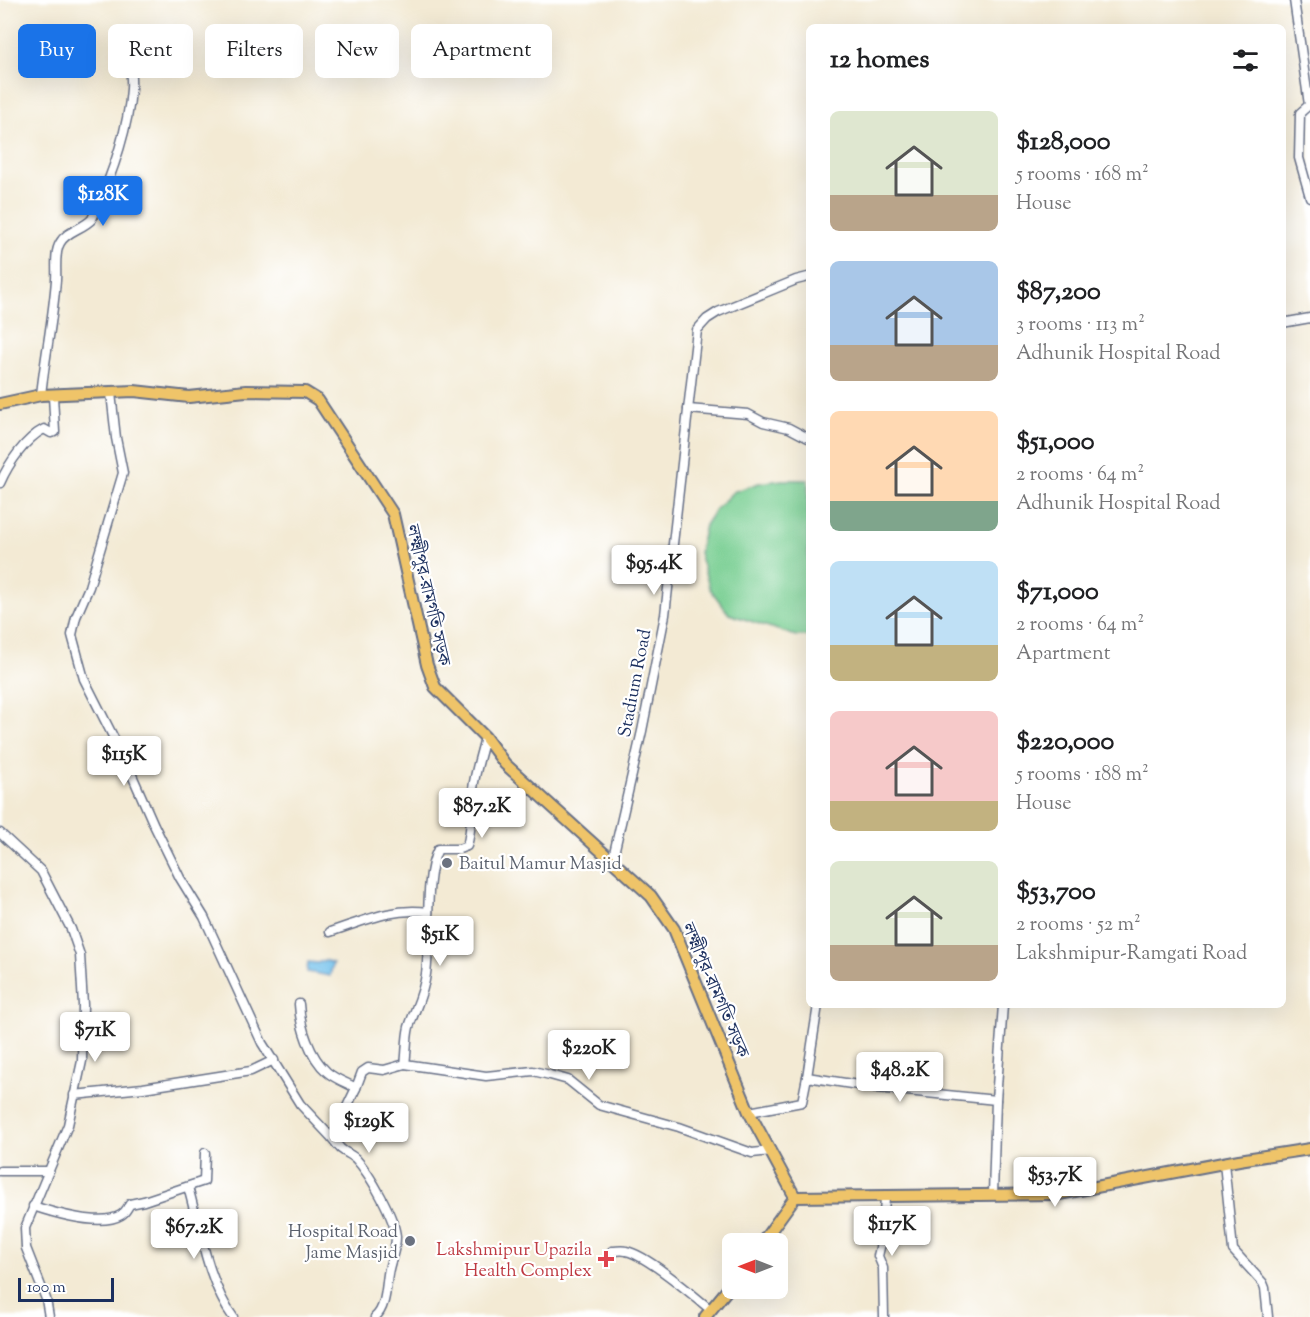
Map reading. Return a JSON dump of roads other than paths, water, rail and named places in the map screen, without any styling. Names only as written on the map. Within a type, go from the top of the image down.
[{"type":"main road","name":"লক্ষ্মীপুর-রামগতি সড়ক","points":[[0,404],[41,395],[134,391],[189,397],[246,391],[305,392],[318,400],[393,514],[427,665],[435,687],[485,738],[505,764],[651,896],[674,929],[749,1112],[795,1197]]},
{"type":"main road","points":[[769,1233],[795,1197],[1059,1194],[1310,1149]]},
{"type":"main road","points":[[708,1313],[722,1296]]},
{"type":"street","points":[[1294,0],[1307,65],[1309,105],[1300,113],[1299,158],[1310,196]]},
{"type":"street","points":[[41,395],[56,280],[57,248],[69,234],[86,226],[92,219],[126,126],[130,78]]},
{"type":"street","name":"Stadium Road","points":[[612,862],[642,731],[665,615],[697,330],[707,319],[718,312],[806,278]]},
{"type":"street","points":[[1286,322],[1310,318]]},
{"type":"street","points":[[111,393],[123,473],[89,587],[76,617],[72,635],[79,665],[180,878],[204,917],[270,1062],[300,1104],[340,1149],[354,1157],[378,1190],[396,1236],[382,1306],[380,1313],[375,1317]]},
{"type":"street","points":[[0,483],[15,456],[39,432],[44,429],[51,433],[55,432],[53,396]]},
{"type":"street","points":[[688,409],[748,414],[763,422],[789,428],[806,437]]},
{"type":"street","points":[[405,1064],[409,1029],[426,978],[429,953],[428,912],[433,859],[438,849],[459,849],[467,846],[472,830],[472,791],[475,772],[485,738]]},
{"type":"street","points":[[0,833],[41,871],[71,929],[80,955],[83,1005],[82,1061],[68,1125],[25,1228],[26,1248],[46,1299],[49,1317]]},
{"type":"street","points":[[330,932],[380,914],[405,911],[428,912]]},
{"type":"street","points":[[299,1004],[300,1019],[317,1060],[328,1073],[357,1088]]},
{"type":"street","points":[[749,1112],[802,1102],[818,1008]]},
{"type":"street","points":[[993,1194],[996,1100],[1003,1008]]},
{"type":"street","points":[[74,1095],[95,1094],[251,1071],[270,1062]]},
{"type":"street","points":[[332,1138],[357,1088],[362,1072],[368,1068],[384,1070],[405,1064],[486,1076],[533,1071],[550,1075],[568,1080],[599,1105],[679,1127],[752,1153],[771,1151]]},
{"type":"street","points":[[807,1077],[877,1088],[996,1100]]},
{"type":"street","points":[[33,1206],[62,1216],[114,1218],[124,1213],[130,1204],[204,1181],[205,1153]]},
{"type":"street","points":[[1224,1163],[1233,1250],[1263,1282],[1268,1317]]},
{"type":"street","points":[[0,1172],[49,1172]]},
{"type":"street","points":[[188,1187],[213,1278],[225,1306],[233,1317]]},
{"type":"street","points":[[884,1317],[883,1268],[878,1256],[883,1235],[885,1196]]},
{"type":"street","points":[[612,1251],[634,1254],[672,1278],[708,1313]]},
{"type":"water","points":[[324,960],[333,963],[330,976],[307,972],[308,962],[318,963]]},
{"type":"place","name":"Baitul Mamur Masjid","points":[[447,863]]},
{"type":"place","name":"Hospital Road Jame Masjid","points":[[410,1241]]},
{"type":"place","name":"Lakshmipur Upazila Health Complex","points":[[606,1259]]}]
